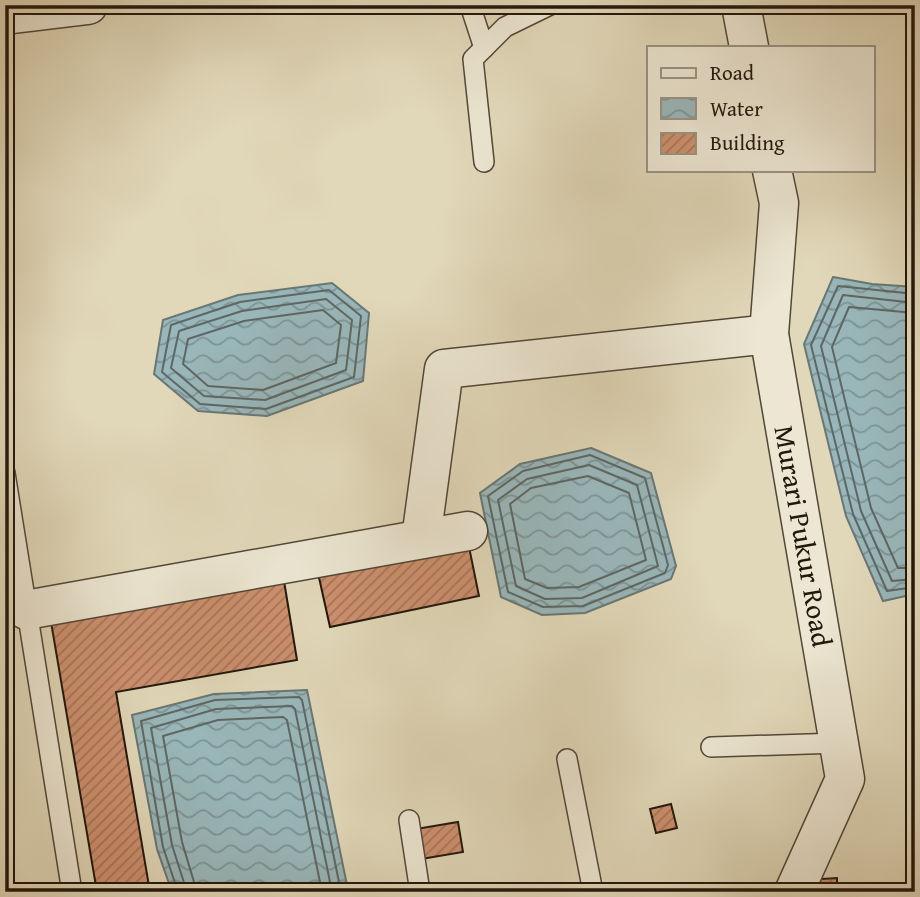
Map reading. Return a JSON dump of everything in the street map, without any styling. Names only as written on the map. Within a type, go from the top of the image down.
[{"type":"street","points":[[5,15],[88,5]]},
{"type":"street","points":[[741,5],[749,46]]},
{"type":"street","name":"Murari Pukur Road","points":[[772,172],[779,203],[769,334],[845,779],[790,891]]},
{"type":"street","points":[[421,539],[444,369],[769,334]]},
{"type":"street","points":[[26,610],[468,531]]},
{"type":"lane","points":[[470,5],[484,48]]},
{"type":"lane","points":[[484,162],[473,59],[505,27],[550,5]]},
{"type":"lane","points":[[5,473],[72,892]]},
{"type":"lane","points":[[711,747],[839,743]]},
{"type":"lane","points":[[567,759],[593,892]]},
{"type":"lane","points":[[409,820],[420,892]]},
{"type":"water","points":[[833,277],[872,284],[915,287],[915,594],[883,601],[846,516],[804,344]]},
{"type":"water","points":[[332,283],[369,313],[363,381],[267,416],[198,411],[154,374],[163,320],[238,295]]},
{"type":"water","points":[[591,448],[651,473],[676,566],[671,579],[585,613],[542,615],[501,597],[480,493],[520,464]]},
{"type":"water","points":[[307,690],[348,890],[172,892],[157,849],[132,715],[214,694]]},
{"type":"building","points":[[468,542],[479,596],[330,627],[318,573]]},
{"type":"building","points":[[284,581],[297,660],[116,692],[150,892],[97,892],[51,622]]},
{"type":"building","points":[[671,804],[677,828],[656,833],[650,809]]},
{"type":"building","points":[[458,822],[463,852],[415,860],[410,830]]},
{"type":"building","points":[[837,878],[837,892],[806,892],[806,880]]}]
